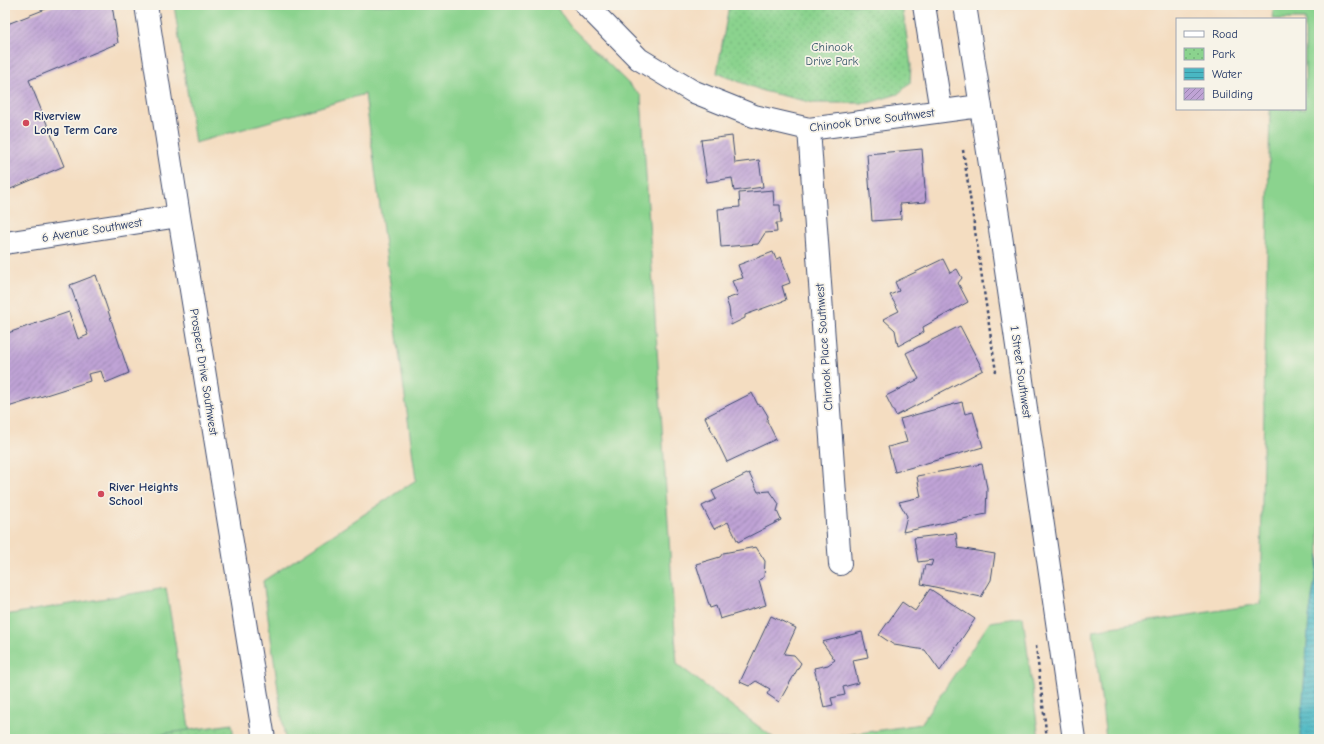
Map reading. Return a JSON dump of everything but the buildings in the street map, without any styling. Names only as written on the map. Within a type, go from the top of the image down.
[{"type":"street","name":"Prospect Drive Southwest","points":[[146,5],[264,739]]},
{"type":"street","name":"Chinook Drive Southwest","points":[[586,5],[639,59],[692,92],[754,116],[809,130],[980,106]]},
{"type":"street","points":[[924,5],[941,111]]},
{"type":"street","name":"1 Street Southwest","points":[[965,5],[1000,230],[1074,739]]},
{"type":"street","name":"Chinook Place Southwest","points":[[809,130],[840,564]]},
{"type":"street","name":"6 Avenue Southwest","points":[[5,244],[179,216]]},
{"type":"path","points":[[963,145],[963,157],[997,377]]},
{"type":"path","points":[[1035,642],[1048,739]]},
{"type":"green space","points":[[174,5],[555,5],[570,26],[641,96],[677,664],[775,739],[285,739],[263,581],[416,480],[365,94],[195,143]]},
{"type":"green space","name":"Chinook Drive Park","points":[[729,5],[902,5],[911,65],[910,83],[898,94],[868,103],[814,103],[763,91],[717,73]]},
{"type":"green space","points":[[1274,5],[1319,5],[1319,555],[1309,618],[1300,739],[1106,739],[1093,630],[1260,604],[1270,110],[1306,110],[1306,18],[1272,18]]},
{"type":"green space","points":[[166,588],[191,739],[5,739],[5,615]]},
{"type":"green space","points":[[1023,617],[1039,739],[820,739],[921,724],[990,622]]},
{"type":"green space","points":[[232,724],[234,739],[125,739]]},
{"type":"water","points":[[1319,555],[1319,739],[1300,739],[1309,618]]},
{"type":"place","name":"Riverview Long Term Care","points":[[26,123]]},
{"type":"place","name":"River Heights School","points":[[101,494]]}]
